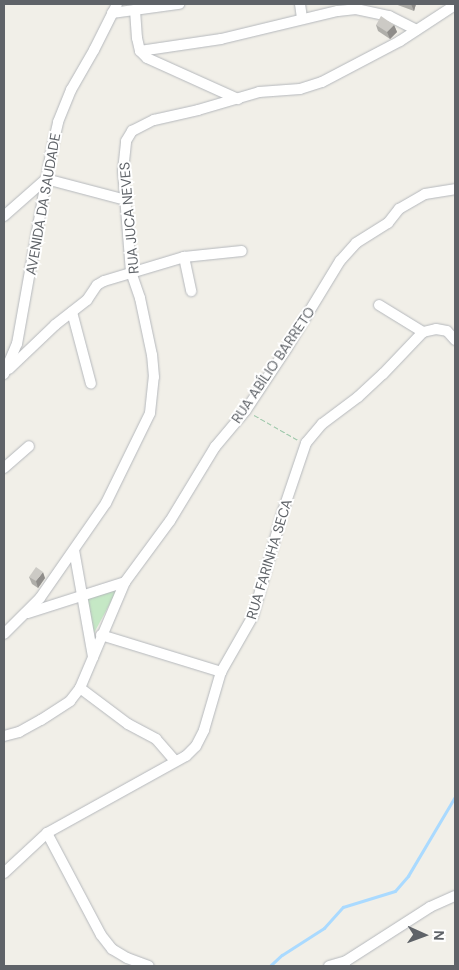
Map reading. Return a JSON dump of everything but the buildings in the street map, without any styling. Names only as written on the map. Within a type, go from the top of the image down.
[{"type":"street","name":"AVENIDA DA SAUDADE","points":[[5,373],[17,344],[58,122],[71,90],[115,7],[135,10],[179,4]]},
{"type":"street","points":[[300,4],[302,19]]},
{"type":"street","name":"RUA JUCA NEVES","points":[[26,614],[74,550],[106,503],[150,413],[154,377],[152,355],[142,308],[130,272],[124,153],[126,141],[132,131],[154,120],[259,92],[300,89],[322,82],[400,41],[451,6]]},
{"type":"street","points":[[140,51],[221,39],[302,19],[356,9],[390,16],[417,30]]},
{"type":"street","points":[[135,10],[140,51],[147,58],[238,99]]},
{"type":"street","points":[[4,216],[46,179],[126,200]]},
{"type":"street","name":"RUA ABÍLIO BARRETO","points":[[4,736],[19,732],[42,720],[70,701],[80,688],[124,582],[170,521],[215,448],[246,410],[287,348],[340,261],[356,243],[388,223],[399,209],[425,194],[455,189]]},
{"type":"street","points":[[5,373],[38,340],[87,300],[96,285],[130,272],[184,257],[242,251]]},
{"type":"street","points":[[184,257],[191,291]]},
{"type":"street","points":[[379,305],[423,332],[436,329],[446,331],[455,340]]},
{"type":"street","points":[[72,312],[91,384]]},
{"type":"street","name":"RUA FARINHA SECA","points":[[4,873],[46,833],[186,756],[196,746],[204,730],[221,672],[253,616],[283,511],[306,443],[322,424],[358,397],[383,374],[423,332]]},
{"type":"street","points":[[4,468],[29,446]]},
{"type":"street","points":[[74,550],[93,660]]},
{"type":"street","points":[[4,634],[26,614],[124,582]]},
{"type":"street","points":[[101,635],[221,672]]},
{"type":"street","points":[[80,688],[120,718],[156,739],[175,762]]},
{"type":"street","points":[[46,833],[100,935],[112,949],[127,958],[149,966]]},
{"type":"street","points":[[329,966],[346,961],[430,907],[455,896]]},
{"type":"path","points":[[246,410],[306,443]]},
{"type":"green space","points":[[119,587],[94,633],[87,596]]},
{"type":"waterway","points":[[270,966],[282,955],[324,928],[343,907],[395,891],[408,876],[455,797]]}]
